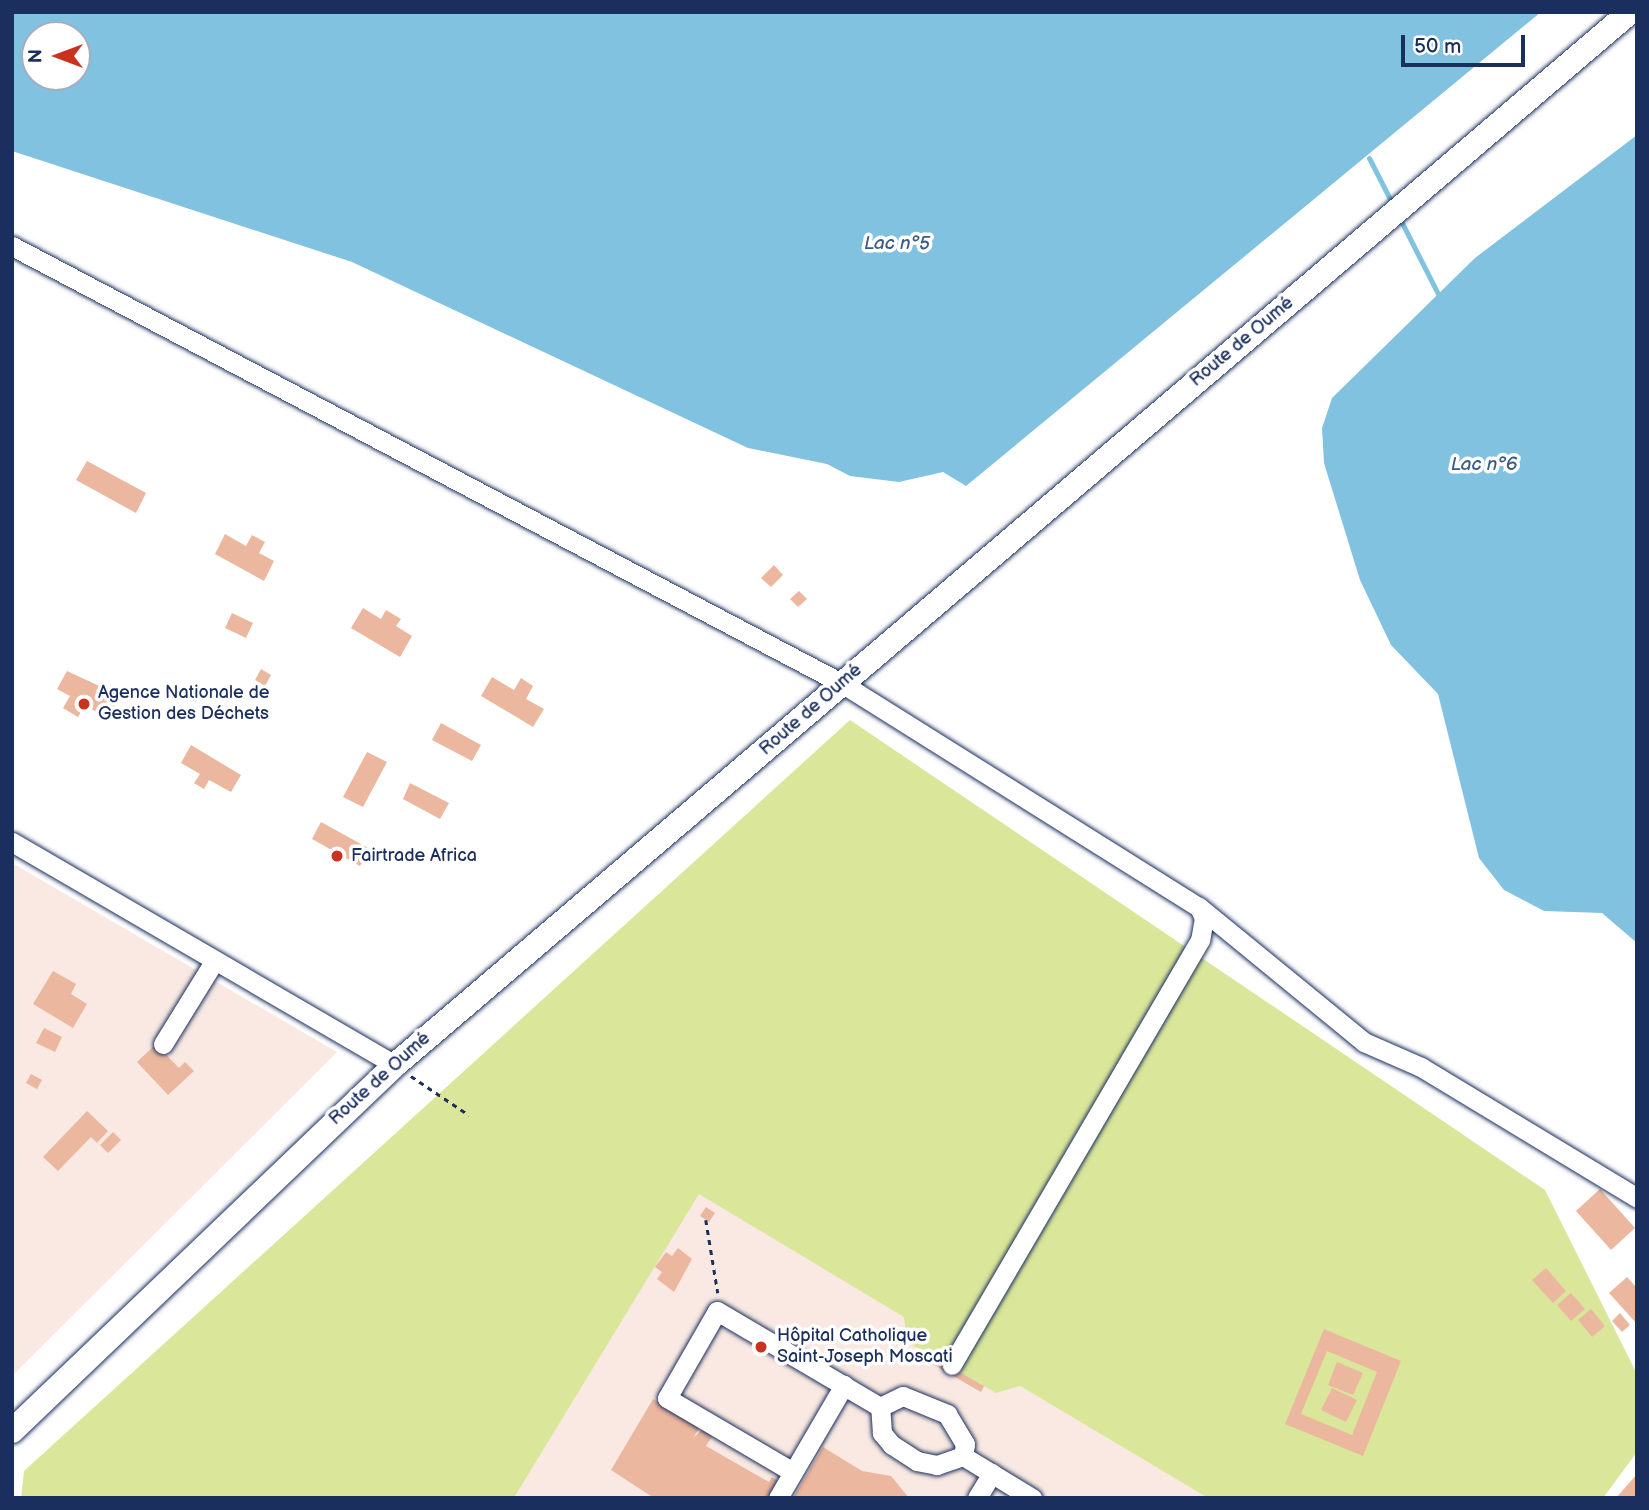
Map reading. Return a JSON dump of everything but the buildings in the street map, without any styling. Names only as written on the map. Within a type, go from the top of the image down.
[{"type":"main road","name":"Route de Oumé","points":[[15,1423],[395,1065],[1630,12]]},
{"type":"street","points":[[12,246],[843,684],[1199,907],[1364,1042],[1421,1067],[1637,1198]]},
{"type":"street","points":[[12,842],[213,963],[395,1065]]},
{"type":"street","points":[[953,1365],[1200,940],[1204,918],[1199,907]]},
{"type":"street","points":[[163,1044],[213,963]]},
{"type":"street","points":[[793,1472],[667,1398],[717,1311],[880,1407]]},
{"type":"street","points":[[778,1498],[844,1385]]},
{"type":"street","points":[[880,1407],[904,1396],[932,1404],[958,1427],[965,1444],[963,1456]]},
{"type":"street","points":[[880,1407],[882,1433],[904,1455],[937,1465],[963,1456],[1032,1498]]},
{"type":"street","points":[[977,1498],[992,1473]]},
{"type":"path","points":[[395,1065],[469,1115]]},
{"type":"path","points":[[706,1220],[722,1313]]},
{"type":"shaded area","points":[[12,863],[337,1052],[12,1376]]},
{"type":"shaded area","name":"Hôpital Catholique Saint-Joseph Moscati","points":[[699,1193],[905,1317],[908,1342],[984,1386],[1020,1386],[1208,1498],[514,1498]]},
{"type":"green space","points":[[850,720],[1545,1190],[1637,1374],[1637,1452],[1603,1498],[1208,1498],[1020,1386],[996,1393],[907,1342],[904,1317],[699,1194],[514,1498],[21,1498],[24,1471]]},
{"type":"water","name":"Lac n°5","points":[[12,12],[1541,12],[966,486],[943,472],[899,482],[850,476],[827,464],[748,448],[352,262],[12,151]]},
{"type":"water","name":"Lac n°6","points":[[1637,135],[1637,943],[1602,913],[1544,911],[1504,890],[1479,858],[1438,694],[1391,645],[1360,580],[1324,463],[1322,428],[1332,398],[1475,258]]},
{"type":"waterway","points":[[1369,158],[1393,205]]},
{"type":"waterway","points":[[1399,217],[1438,294]]},
{"type":"place","name":"Agence Nationale de Gestion des Déchets","points":[[84,704]]},
{"type":"place","name":"Fairtrade Africa","points":[[337,856]]},
{"type":"place","name":"Hôpital Catholique Saint-Joseph Moscati","points":[[761,1347]]}]
